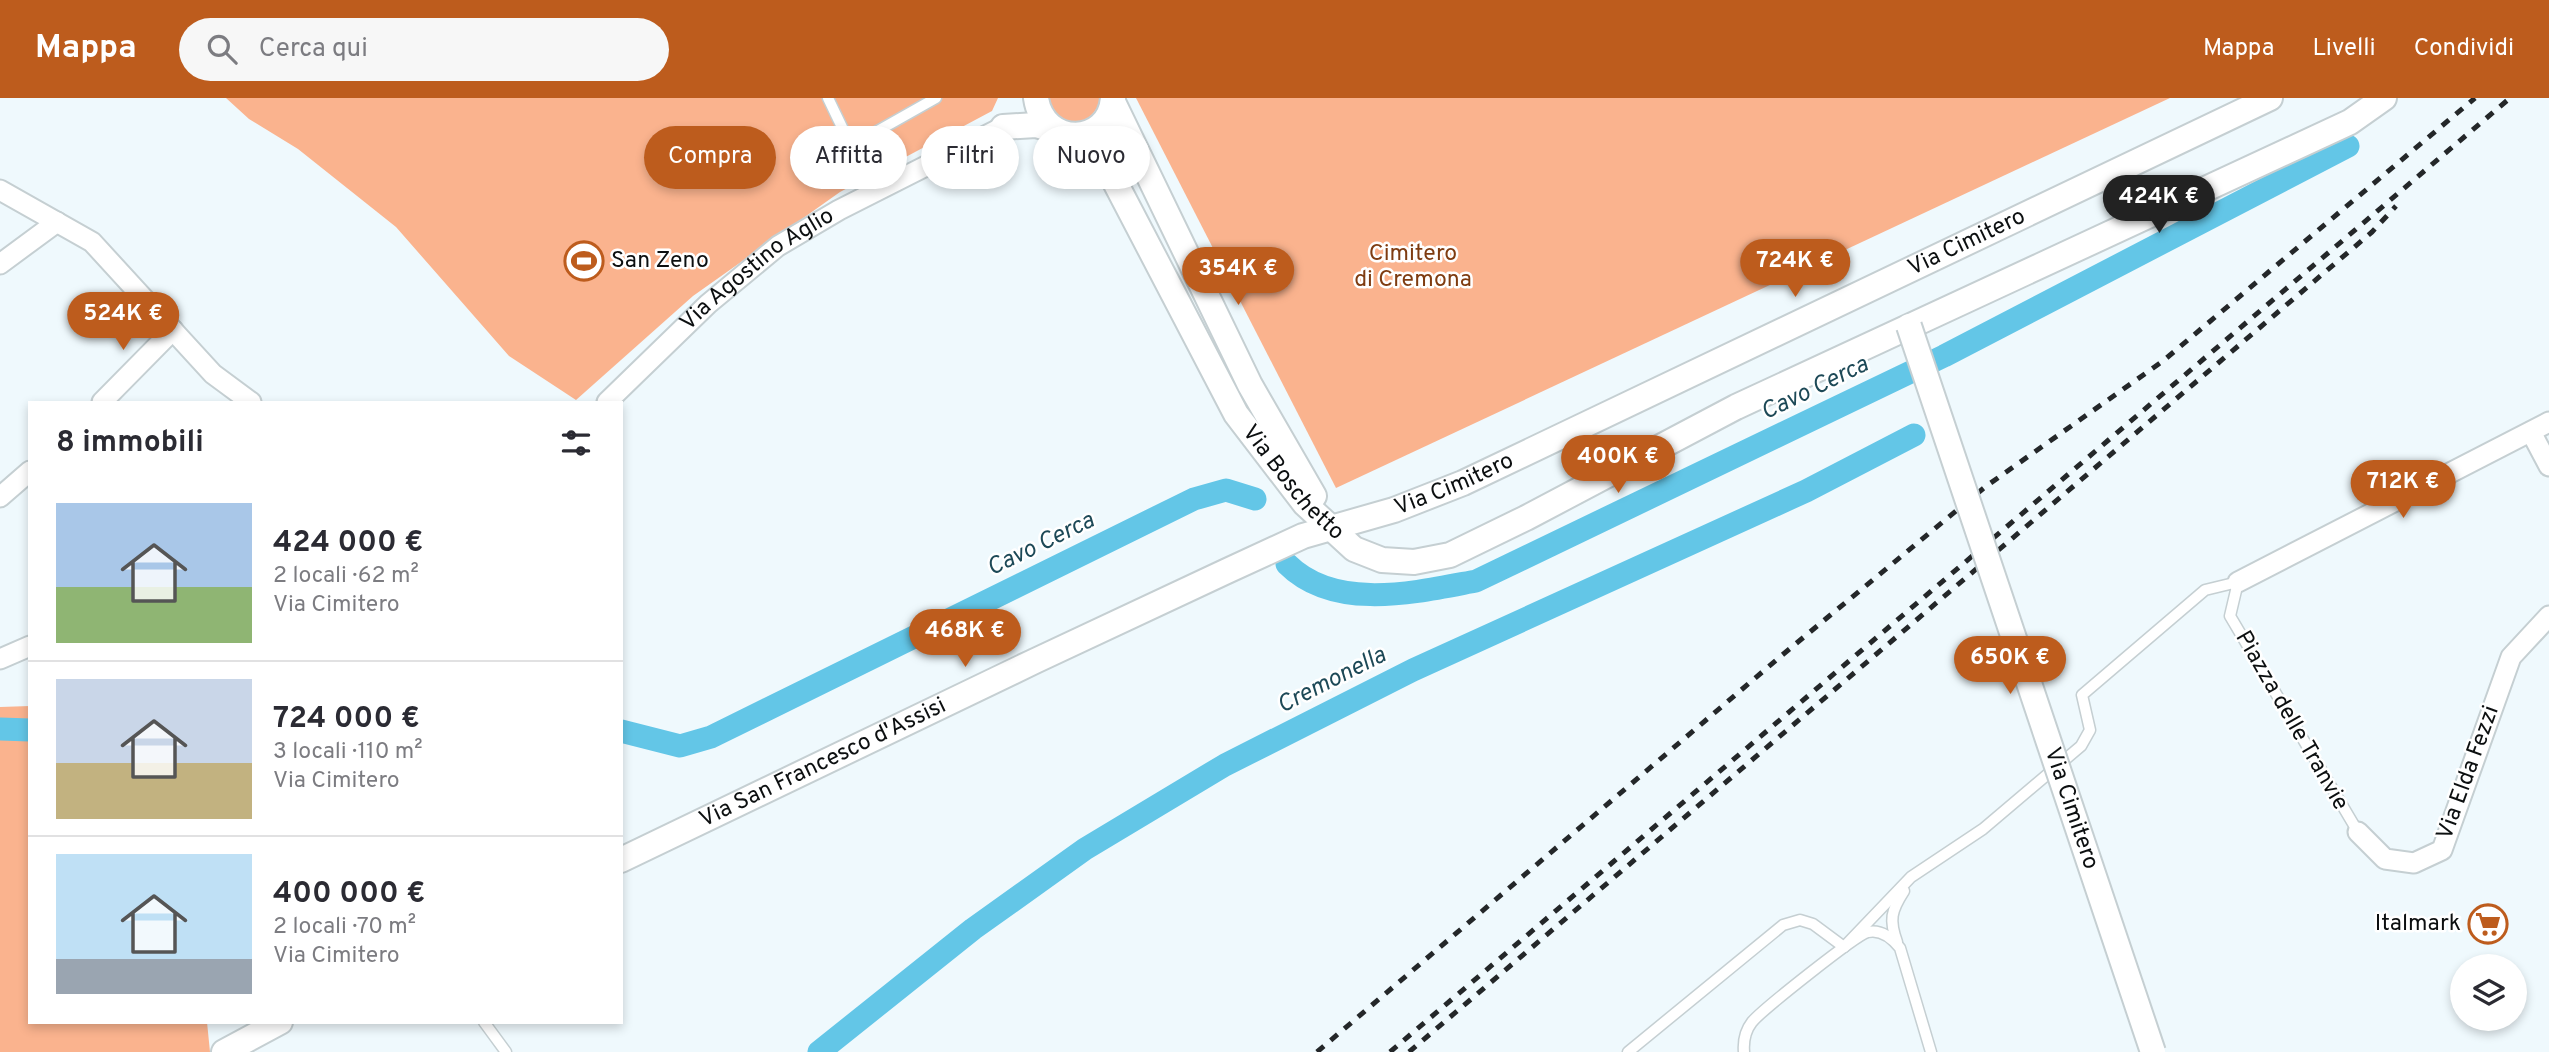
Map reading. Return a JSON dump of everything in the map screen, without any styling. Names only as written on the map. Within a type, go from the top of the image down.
[{"type":"street","name":"Via Agostino Aglio","points":[[1004,126],[1026,111],[1035,98]]},
{"type":"street","name":"Via Boschetto","points":[[1035,98],[1041,117],[1056,126]]},
{"type":"street","name":"Via Cimitero","points":[[1329,528],[1394,510],[1463,483],[2270,98]]},
{"type":"street","points":[[1329,528],[1353,549],[1382,560],[1414,562],[1450,555],[1737,407],[2350,121],[2384,98]]},
{"type":"street","name":"Via Boschetto","points":[[1098,126],[1109,114],[1113,100]]},
{"type":"street","name":"Via Boschetto","points":[[1113,100],[1250,385],[1304,476],[1329,528]]},
{"type":"street","name":"Via Agostino Aglio","points":[[1019,126],[1040,126]]},
{"type":"street","name":"Via Agostino Aglio","points":[[608,401],[709,304],[778,246],[878,189]]},
{"type":"street","name":"Via Boschetto","points":[[1119,189],[1236,414],[1306,504],[1329,528]]},
{"type":"street","points":[[0,190],[92,242],[213,374],[250,401]]},
{"type":"street","points":[[0,264],[57,222]]},
{"type":"street","name":"Via Cimitero","points":[[1909,326],[2153,1052]]},
{"type":"street","points":[[103,401],[173,330]]},
{"type":"street","points":[[2238,582],[2549,422]]},
{"type":"street","points":[[2531,432],[2549,466]]},
{"type":"street","points":[[0,497],[28,473]]},
{"type":"street","name":"Via San Francesco d'Assisi","points":[[623,859],[1035,661],[1303,536],[1329,528]]},
{"type":"street","name":"Via Elda Fezzi","points":[[2358,832],[2385,859],[2414,863],[2442,850],[2511,657],[2549,615]]},
{"type":"street","points":[[0,659],[28,647]]},
{"type":"street","points":[[224,1052],[276,1024]]},
{"type":"lane","points":[[828,98],[842,126]]},
{"type":"lane","points":[[885,126],[936,98]]},
{"type":"lane","points":[[1844,947],[1911,877],[1983,830],[2081,746],[2090,730],[2082,695],[2205,590],[2238,582]]},
{"type":"lane","name":"Piazza delle Tranvie","points":[[2238,582],[2230,616],[2358,832]]},
{"type":"lane","points":[[1931,1052],[1891,925],[1897,903],[1910,884],[1940,858]]},
{"type":"lane","points":[[1628,1052],[1783,925],[1800,920],[1824,931],[1844,947]]},
{"type":"lane","points":[[1744,1052],[1744,1036],[1754,1019],[1866,932],[1874,931],[1888,936],[1900,948]]},
{"type":"lane","points":[[485,1024],[506,1052]]},
{"type":"green space","name":"San Zeno","points":[[226,98],[998,98],[992,111],[964,126],[921,126],[921,149],[907,156],[907,126],[790,126],[790,189],[846,189],[693,296],[576,400],[509,356],[396,227],[298,149],[249,119]]},
{"type":"green space","points":[[1048,98],[1101,98],[1089,118],[1068,123],[1054,114]]},
{"type":"green space","name":"Cimitero di Cremona","points":[[1136,98],[2170,98],[1336,488]]},
{"type":"green space","points":[[28,706],[28,1024],[207,1024],[210,1052],[0,1052],[0,707]]},
{"type":"waterway","name":"Cavo Cerca","points":[[1287,564],[1306,579],[1328,588],[1352,593],[1403,593],[1476,581],[1944,356],[2348,146]]},
{"type":"waterway","name":"Cremonella","points":[[819,1052],[973,929],[1085,849],[1225,765],[1413,670],[1806,491],[1914,435]]},
{"type":"waterway","name":"Cavo Cerca","points":[[623,732],[680,746],[711,737],[1194,499],[1226,490],[1255,499]]},
{"type":"waterway","name":"Cavo Cerca","points":[[0,729],[28,730]]},
{"type":"railway","points":[[1317,1052],[1781,656],[1985,487],[2163,361],[2475,98]]},
{"type":"railway","points":[[1390,1052],[2510,98]]},
{"type":"railway","points":[[1409,1052],[2372,232],[2396,206]]},
{"type":"place","name":"San Zeno","points":[[584,261]]},
{"type":"place","name":"Italmark","points":[[2488,924]]}]
